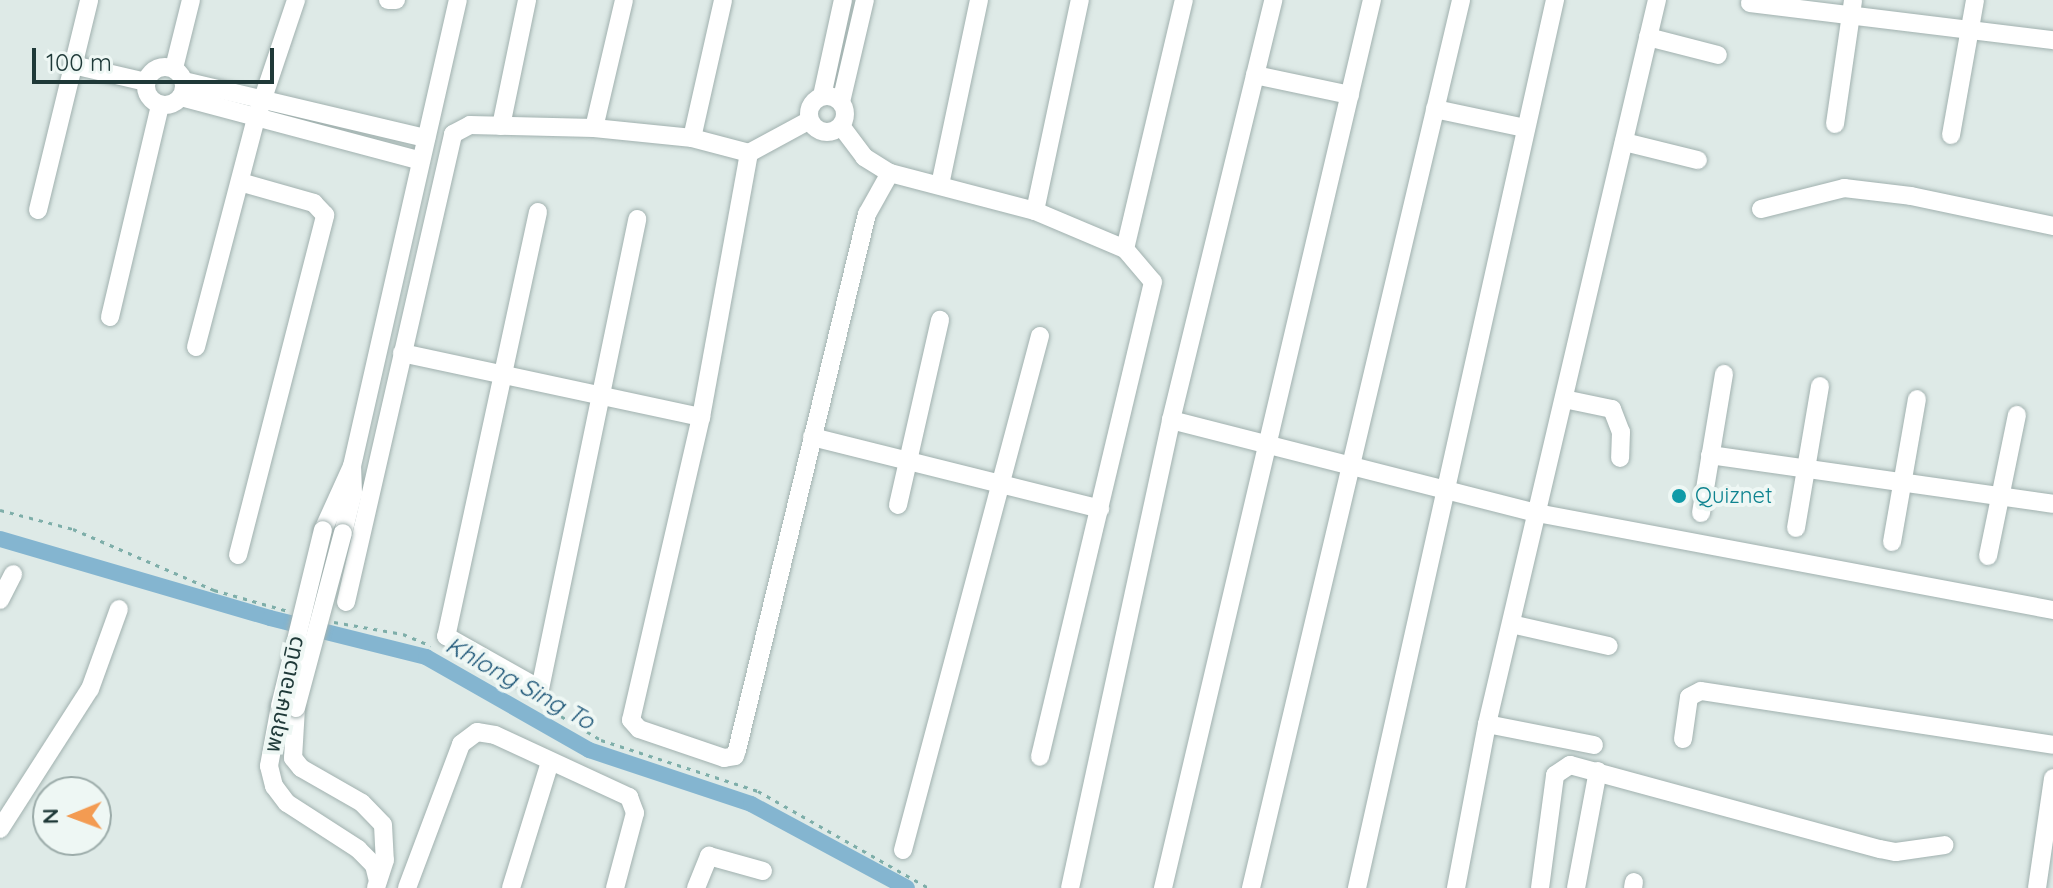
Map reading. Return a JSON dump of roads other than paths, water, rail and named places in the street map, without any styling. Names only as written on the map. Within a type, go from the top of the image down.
[{"type":"street","points":[[38,210],[89,0]]},
{"type":"street","points":[[110,317],[160,105],[180,82],[191,0]]},
{"type":"street","points":[[196,347],[262,98],[296,0]]},
{"type":"street","points":[[388,0],[396,0]]},
{"type":"street","name":"พฤกษาอเวนิว","points":[[377,884],[385,860],[383,825],[362,803],[301,768],[293,758],[288,707],[323,530],[352,466],[458,0]]},
{"type":"street","points":[[501,126],[527,0]]},
{"type":"street","points":[[594,128],[624,0]]},
{"type":"street","points":[[692,138],[723,0]]},
{"type":"street","points":[[841,126],[845,114],[832,99],[843,0]]},
{"type":"street","points":[[832,99],[865,0]]},
{"type":"street","points":[[940,185],[979,0]]},
{"type":"street","points":[[1035,211],[1080,0]]},
{"type":"street","points":[[1125,249],[1184,0]]},
{"type":"street","points":[[1070,888],[1171,420],[1273,0]]},
{"type":"street","points":[[1163,888],[1372,0]]},
{"type":"street","points":[[1251,888],[1461,0]]},
{"type":"street","points":[[1357,888],[1555,0]]},
{"type":"street","points":[[1456,888],[1487,724],[1657,0]]},
{"type":"street","points":[[1951,135],[1975,0]]},
{"type":"street","points":[[1750,3],[1852,8],[2053,40]]},
{"type":"street","points":[[1835,124],[1852,8]]},
{"type":"street","points":[[1648,37],[1718,55]]},
{"type":"street","points":[[73,65],[146,82]]},
{"type":"street","points":[[146,82],[157,68],[256,119],[421,161]]},
{"type":"street","points":[[1255,75],[1350,95]]},
{"type":"street","points":[[146,82],[150,99],[160,105]]},
{"type":"street","points":[[180,82],[262,98],[426,138]]},
{"type":"street","points":[[810,120],[812,104],[832,99]]},
{"type":"street","points":[[1435,109],[1525,128]]},
{"type":"street","points":[[810,120],[822,132],[841,126]]},
{"type":"street","points":[[346,602],[453,134],[470,125],[594,128],[692,138],[749,153],[810,120]]},
{"type":"street","points":[[841,126],[864,157],[890,173],[1035,211],[1125,249],[1153,282],[1040,757]]},
{"type":"street","points":[[1624,142],[1698,160]]},
{"type":"street","points":[[749,153],[701,417],[631,720],[639,729],[724,758],[735,756],[737,750],[867,214],[890,173]]},
{"type":"street","points":[[238,555],[325,215],[314,203],[240,182]]},
{"type":"street","points":[[1761,209],[1844,188],[1911,196],[2053,226]]},
{"type":"street","points":[[538,212],[500,371],[446,636],[540,689],[637,219]]},
{"type":"street","points":[[898,505],[940,320]]},
{"type":"street","points":[[903,850],[1040,336]]},
{"type":"street","points":[[402,353],[500,371],[701,417]]},
{"type":"street","points":[[1701,513],[1724,374]]},
{"type":"street","points":[[1796,528],[1820,386]]},
{"type":"street","points":[[1564,399],[1612,409],[1621,432],[1620,458]]},
{"type":"street","points":[[1892,542],[1905,485],[1917,399]]},
{"type":"street","points":[[1988,556],[2017,415]]},
{"type":"street","points":[[1171,420],[1537,513],[2053,610]]},
{"type":"street","points":[[812,437],[1100,509]]},
{"type":"street","points":[[1710,455],[2053,504]]},
{"type":"street","name":"พฤกษาอเวนิว","points":[[352,466],[353,493],[343,533],[269,766],[274,786],[287,803],[358,849],[374,865],[377,884]]},
{"type":"street","points":[[0,600],[13,574]]},
{"type":"street","points":[[0,829],[90,689],[119,609]]},
{"type":"street","points":[[1511,624],[1609,646]]},
{"type":"street","points":[[1683,739],[1689,697],[1701,691],[2053,745]]},
{"type":"street","points":[[1487,724],[1594,745]]},
{"type":"street","points":[[407,888],[461,744],[477,732],[495,735],[629,797],[635,813],[615,888]]},
{"type":"street","points":[[511,888],[550,762]]},
{"type":"street","points":[[1540,888],[1555,775],[1570,765],[1880,849],[1907,851],[1945,845]]},
{"type":"street","points":[[1576,888],[1598,771]]},
{"type":"street","points":[[2043,884],[2053,778]]},
{"type":"street","points":[[696,888],[709,856],[763,871]]},
{"type":"waterway","name":"Khlong Sing To","points":[[0,539],[270,618],[426,657],[589,750],[751,804],[907,888]]},
{"type":"place","name":"Quiznet","points":[[1679,496]]}]
